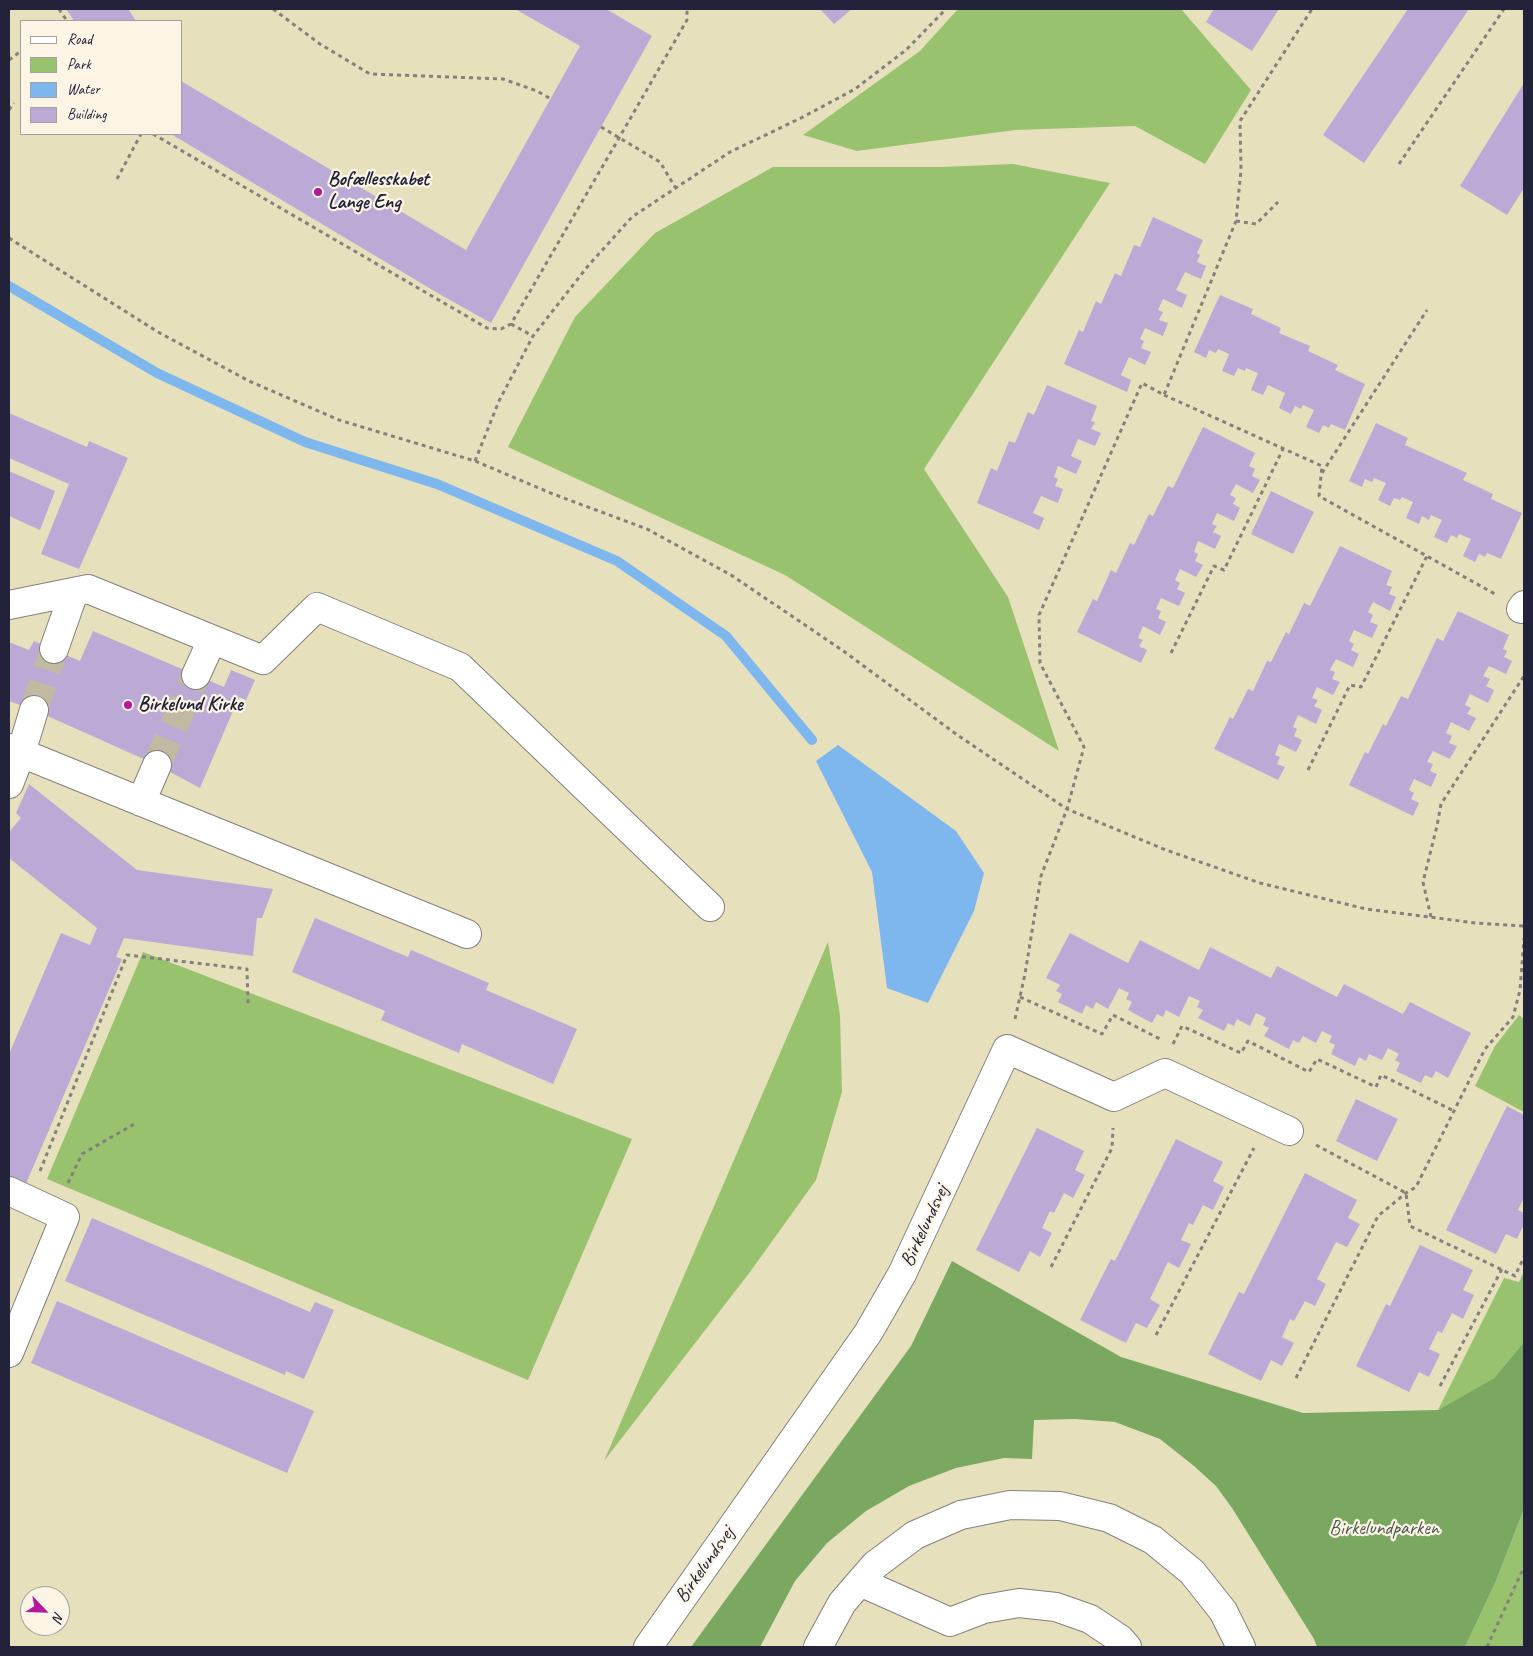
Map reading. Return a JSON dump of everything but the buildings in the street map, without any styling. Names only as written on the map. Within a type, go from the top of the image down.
[{"type":"street","points":[[9,605],[88,590],[264,660],[317,607],[460,667],[710,907]]},
{"type":"street","points":[[54,649],[74,592]]},
{"type":"street","points":[[196,675],[212,640]]},
{"type":"street","points":[[9,784],[15,750],[34,710]]},
{"type":"street","points":[[15,750],[467,934]]},
{"type":"street","points":[[141,802],[157,765]]},
{"type":"street","points":[[1007,1049],[1114,1098],[1165,1073],[1279,1126]]},
{"type":"street","name":"Birkelundsvej","points":[[648,1647],[868,1333],[902,1274],[1007,1049]]},
{"type":"street","points":[[9,1353],[65,1217],[18,1196]]},
{"type":"street","points":[[818,1647],[842,1603],[860,1582],[875,1565],[915,1535],[961,1515],[1010,1505],[1060,1506],[1109,1518],[1154,1540],[1192,1572],[1223,1611],[1241,1647]]},
{"type":"street","points":[[860,1582],[950,1622],[984,1609],[1019,1603],[1056,1607],[1090,1619],[1120,1639],[1127,1647]]},
{"type":"path","points":[[59,9],[66,20]]},
{"type":"path","points":[[273,9],[320,44],[370,74],[503,78],[537,91],[551,99]]},
{"type":"path","points":[[156,135],[487,328],[501,329],[511,324],[619,138],[687,20],[686,9]]},
{"type":"path","points":[[475,461],[499,401],[534,336],[588,266],[632,217],[730,152],[801,118],[855,88],[906,50],[946,9]]},
{"type":"path","points":[[1164,394],[1236,221],[1241,170],[1240,121],[1312,9]]},
{"type":"path","points":[[1399,164],[1504,9]]},
{"type":"path","points":[[9,60],[20,52]]},
{"type":"path","points":[[9,110],[14,103]]},
{"type":"path","points":[[601,127],[660,162],[675,188]]},
{"type":"path","points":[[117,179],[140,135]]},
{"type":"path","points":[[1236,221],[1256,224],[1278,202]]},
{"type":"path","points":[[9,238],[158,332],[249,381],[340,420],[475,461],[553,494],[647,529],[731,575],[842,650],[956,734],[1067,809],[1166,850],[1260,883],[1366,909],[1476,923],[1524,926]]},
{"type":"path","points":[[1321,474],[1427,310]]},
{"type":"path","points":[[511,324],[534,336]]},
{"type":"path","points":[[1007,1049],[1025,974],[1041,876],[1067,809],[1084,747],[1040,663],[1039,615],[1142,383],[1322,466],[1319,496],[1523,607]]},
{"type":"path","points":[[1172,653],[1214,566],[1224,570],[1283,448]]},
{"type":"path","points":[[1308,770],[1350,684],[1360,688],[1427,556]]},
{"type":"path","points":[[1430,917],[1423,882],[1441,804],[1524,676]]},
{"type":"path","points":[[1296,1378],[1378,1216],[1416,1187],[1485,1049],[1513,1017],[1520,990],[1524,938]]},
{"type":"path","points":[[18,1196],[127,955],[247,969],[248,1005]]},
{"type":"path","points":[[1020,997],[1102,1034],[1114,1015],[1172,1046],[1182,1026],[1241,1053],[1248,1041],[1309,1072],[1317,1059],[1376,1087],[1381,1075],[1454,1111]]},
{"type":"path","points":[[1051,1266],[1112,1148],[1114,1098]]},
{"type":"path","points":[[54,1212],[82,1154],[136,1123]]},
{"type":"path","points":[[1156,1334],[1279,1126],[1406,1193]]},
{"type":"path","points":[[1406,1193],[1410,1226],[1515,1276],[1524,1257]]},
{"type":"path","points":[[1440,1386],[1502,1269]]},
{"type":"path","points":[[1487,1647],[1524,1567]]},
{"type":"green space","points":[[958,9],[1181,9],[1251,90],[1205,164],[1135,126],[1015,130],[857,151],[803,135],[920,51]]},
{"type":"green space","points":[[1013,164],[1110,183],[924,469],[1008,597],[1059,751],[785,575],[508,447],[575,317],[655,233],[773,167],[942,167]]},
{"type":"green space","points":[[828,942],[840,1015],[842,1092],[816,1180],[750,1272],[604,1461]]},
{"type":"green space","points":[[143,952],[632,1139],[528,1380],[47,1179]]},
{"type":"green space","points":[[1519,1015],[1524,1019],[1524,1112],[1475,1086],[1495,1046]]},
{"type":"green space","name":"Birkelundparken","points":[[952,1261],[1121,1357],[1303,1413],[1438,1410],[1494,1378],[1524,1342],[1524,1509],[1496,1581],[1465,1647],[1317,1647],[1314,1639],[1232,1508],[1216,1486],[1160,1439],[1115,1422],[1075,1419],[1034,1420],[1032,1459],[1004,1458],[956,1468],[909,1486],[866,1511],[827,1543],[795,1581],[760,1647],[691,1647],[911,1346]]},
{"type":"green space","points":[[1524,1271],[1524,1342],[1494,1378],[1438,1410],[1504,1278],[1519,1282]]},
{"type":"green space","points":[[1524,1509],[1524,1647],[1465,1647],[1496,1581]]},
{"type":"water","points":[[838,745],[956,831],[984,873],[974,911],[928,1003],[887,988],[872,872],[816,761]]},
{"type":"waterway","points":[[9,286],[157,373],[305,442],[437,484],[617,561],[726,636],[812,740]]},
{"type":"tunnel","points":[[34,710],[54,649]]},
{"type":"tunnel","points":[[157,765],[196,675]]},
{"type":"place","name":"Bofællesskabet Lange Eng","points":[[318,192]]},
{"type":"place","name":"Birkelund Kirke","points":[[128,705]]}]
